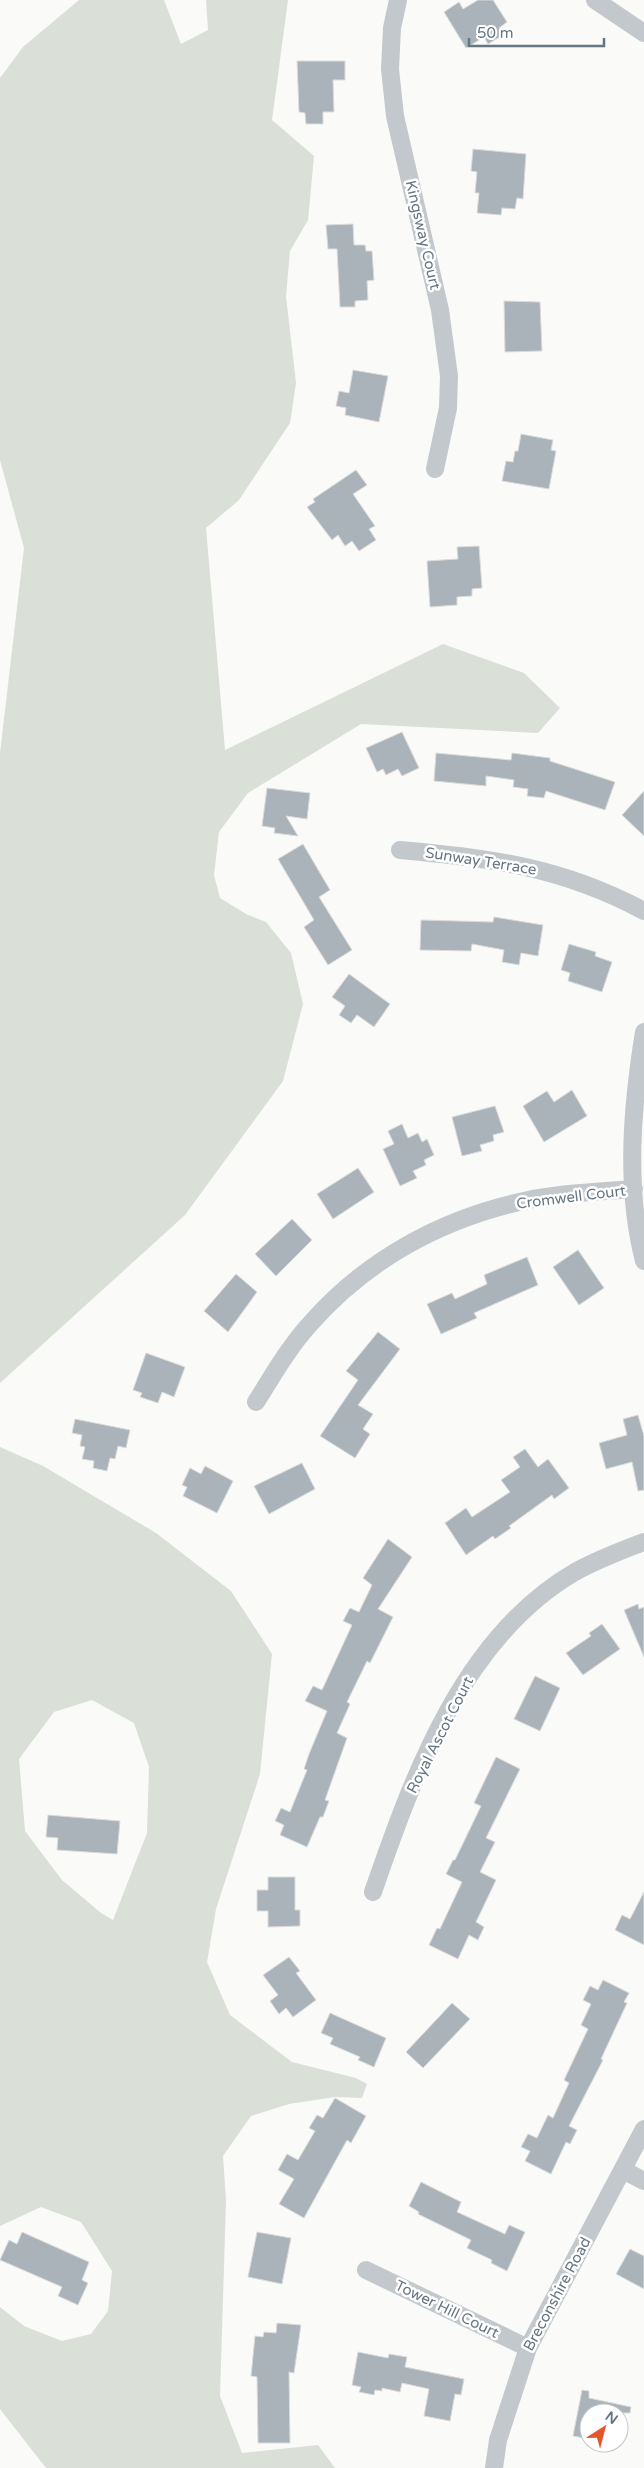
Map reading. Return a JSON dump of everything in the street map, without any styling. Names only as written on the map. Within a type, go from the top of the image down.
[{"type":"street","name":"Kingsway Court","points":[[398,0],[392,28],[390,69],[395,116],[440,310],[447,354],[448,408],[435,469]]},
{"type":"street","points":[[595,0],[644,33]]},
{"type":"street","name":"Sunway Terrace","points":[[400,850],[466,855],[518,864],[574,879],[644,911]]},
{"type":"street","points":[[644,1032],[636,1087],[634,1189],[644,1261]]},
{"type":"street","name":"Cromwell Court","points":[[256,1402],[280,1364],[309,1324],[349,1286],[406,1244],[480,1212],[526,1200],[634,1189]]},
{"type":"street","name":"Royal Ascot Court","points":[[373,1892],[391,1840],[414,1784],[451,1706],[469,1674],[489,1647],[542,1596],[574,1573],[608,1555],[644,1542]]},
{"type":"street","name":"Breconshire Road","points":[[494,2468],[498,2440],[528,2348],[644,2129]]},
{"type":"street","points":[[623,2170],[644,2181]]},
{"type":"street","name":"Tower Hill Court","points":[[366,2270],[528,2348]]},
{"type":"shaded area","points":[[79,0],[164,0],[181,44],[208,30],[206,0],[288,0],[272,120],[314,156],[308,220],[290,251],[286,296],[296,383],[290,423],[239,500],[206,528],[225,750],[443,644],[524,673],[560,708],[538,733],[361,724],[248,793],[219,832],[214,875],[220,898],[246,914],[266,922],[291,953],[303,1004],[283,1081],[185,1215],[0,1383],[0,753],[24,548],[0,460],[0,78],[23,47]]},
{"type":"shaded area","points":[[0,1447],[43,1466],[156,1533],[231,1591],[272,1654],[260,1774],[216,1909],[207,1962],[230,2015],[292,2062],[356,2078],[367,2084],[362,2098],[335,2097],[289,2104],[251,2116],[223,2156],[226,2201],[220,2396],[242,2453],[318,2445],[335,2468],[46,2468],[0,2409],[0,2307],[24,2326],[62,2341],[91,2334],[108,2311],[112,2271],[81,2222],[41,2207],[0,2226]],"holes":[[[92,1700],[134,1723],[149,1767],[147,1833],[113,1920],[101,1913],[62,1880],[25,1831],[19,1759],[54,1712]]]},
{"type":"building","points":[[478,0],[493,0],[507,22],[499,28],[503,35],[488,44],[484,37],[466,48],[444,12],[459,2],[463,9]]},
{"type":"building","points":[[297,61],[345,61],[345,80],[333,80],[334,112],[323,112],[323,124],[306,124],[305,113],[299,112]]},
{"type":"building","points":[[473,149],[526,154],[523,199],[517,198],[515,209],[502,208],[501,215],[477,213],[479,193],[475,193],[477,172],[471,171]]},
{"type":"building","points":[[353,224],[354,245],[365,245],[366,251],[372,251],[374,280],[367,281],[368,300],[355,301],[355,307],[340,307],[337,249],[328,249],[326,225]]},
{"type":"building","points":[[504,301],[540,302],[542,351],[505,352]]},
{"type":"building","points":[[353,370],[388,376],[379,422],[345,415],[346,408],[336,406],[339,391],[349,393]]},
{"type":"building","points":[[521,434],[553,440],[551,450],[556,451],[549,489],[502,481],[506,461],[513,462],[515,451],[518,451]]},
{"type":"building","points":[[356,470],[367,485],[353,494],[375,526],[369,529],[376,540],[359,551],[352,541],[345,546],[338,535],[332,540],[307,507],[315,502],[313,499]]},
{"type":"building","points":[[479,546],[482,588],[472,589],[472,596],[457,597],[457,605],[430,607],[427,561],[458,559],[457,547]]},
{"type":"building","points":[[402,732],[419,768],[402,776],[398,769],[386,775],[383,769],[377,772],[366,748]]},
{"type":"building","points":[[436,753],[511,760],[512,753],[550,758],[550,761],[615,782],[605,810],[546,791],[544,798],[527,796],[528,789],[513,787],[514,780],[486,776],[486,786],[434,781]]},
{"type":"building","points":[[267,788],[310,793],[307,819],[286,816],[298,836],[274,833],[275,828],[262,826]]},
{"type":"building","points":[[644,791],[644,836],[622,815]]},
{"type":"building","points":[[303,844],[330,890],[319,897],[352,950],[328,965],[304,927],[314,920],[278,859]]},
{"type":"building","points":[[494,917],[543,925],[538,956],[521,953],[519,965],[502,962],[504,950],[472,944],[471,951],[420,950],[421,920],[493,922]]},
{"type":"building","points":[[569,944],[596,952],[595,956],[612,962],[602,992],[568,981],[570,973],[561,970]]},
{"type":"building","points":[[349,974],[390,1004],[374,1027],[357,1015],[351,1023],[339,1015],[345,1006],[332,997]]},
{"type":"building","points":[[572,1090],[587,1116],[544,1142],[523,1106],[547,1091],[554,1102]]},
{"type":"building","points":[[495,1106],[504,1132],[493,1135],[494,1141],[480,1145],[482,1151],[462,1156],[452,1117]]},
{"type":"building","points":[[402,1124],[408,1138],[418,1133],[422,1142],[427,1139],[434,1155],[424,1160],[426,1165],[413,1171],[417,1178],[400,1186],[383,1149],[394,1144],[388,1131]]},
{"type":"building","points":[[358,1168],[374,1192],[333,1219],[317,1194]]},
{"type":"building","points":[[292,1219],[312,1240],[276,1276],[255,1254]]},
{"type":"building","points":[[578,1250],[604,1288],[579,1305],[553,1267]]},
{"type":"building","points":[[527,1257],[538,1285],[474,1313],[477,1318],[441,1334],[427,1304],[452,1293],[455,1299],[487,1284],[484,1275]]},
{"type":"building","points":[[236,1274],[257,1292],[228,1332],[204,1311]]},
{"type":"building","points":[[378,1332],[400,1349],[358,1405],[373,1414],[363,1429],[370,1434],[355,1458],[320,1436],[358,1380],[346,1371]]},
{"type":"building","points":[[146,1353],[185,1367],[174,1397],[162,1392],[158,1403],[140,1397],[142,1393],[133,1390]]},
{"type":"building","points":[[638,1415],[644,1436],[644,1490],[638,1491],[632,1462],[606,1469],[599,1443],[627,1435],[623,1419]]},
{"type":"building","points":[[75,1419],[130,1430],[126,1448],[118,1446],[115,1459],[110,1458],[107,1471],[93,1468],[94,1461],[82,1459],[85,1447],[80,1446],[82,1435],[72,1433]]},
{"type":"building","points":[[525,1449],[538,1467],[548,1459],[569,1488],[554,1499],[552,1495],[509,1526],[511,1528],[495,1539],[493,1536],[466,1555],[445,1523],[466,1508],[472,1517],[510,1492],[501,1480],[520,1467],[513,1457]]},
{"type":"building","points":[[302,1463],[315,1489],[269,1514],[254,1486]]},
{"type":"building","points":[[205,1466],[233,1481],[217,1513],[183,1496],[187,1487],[182,1485],[190,1468],[201,1474]]},
{"type":"building","points":[[388,1539],[412,1557],[378,1609],[393,1617],[370,1663],[367,1661],[347,1702],[350,1704],[337,1733],[347,1738],[325,1800],[329,1801],[307,1847],[280,1835],[284,1825],[275,1821],[281,1808],[290,1812],[307,1770],[304,1769],[309,1754],[327,1711],[305,1701],[313,1686],[322,1690],[352,1625],[343,1621],[350,1608],[359,1612],[372,1585],[363,1578]]},
{"type":"building","points":[[638,1604],[639,1609],[644,1607],[644,1657],[624,1610]]},
{"type":"building","points":[[602,1624],[620,1649],[583,1675],[566,1653],[591,1636],[589,1633]]},
{"type":"building","points":[[535,1676],[560,1688],[540,1731],[514,1719]]},
{"type":"building","points":[[496,1757],[520,1769],[486,1838],[495,1842],[480,1872],[496,1880],[476,1922],[484,1927],[478,1940],[469,1935],[458,1959],[429,1945],[437,1928],[440,1929],[462,1882],[446,1874],[453,1860],[455,1860],[481,1806],[474,1803]]},
{"type":"building","points":[[48,1815],[120,1821],[117,1854],[57,1850],[58,1838],[46,1837]]},
{"type":"building","points":[[268,1877],[295,1877],[295,1910],[300,1910],[300,1926],[268,1927],[268,1911],[257,1911],[257,1890],[268,1890]]},
{"type":"building","points":[[644,1892],[644,1945],[615,1930],[622,1915],[630,1919]]},
{"type":"building","points":[[289,1957],[300,1971],[296,1973],[316,2000],[293,2017],[286,2008],[279,2014],[270,2001],[278,1995],[263,1975]]},
{"type":"building","points":[[603,1980],[629,1993],[624,2002],[627,2003],[601,2059],[603,2060],[569,2126],[577,2130],[570,2144],[566,2142],[551,2174],[525,2161],[530,2151],[521,2147],[528,2134],[537,2138],[548,2115],[553,2118],[569,2083],[564,2080],[588,2029],[581,2025],[591,2004],[583,2000],[590,1986],[598,1990]]},
{"type":"building","points":[[452,2003],[470,2019],[423,2068],[406,2052]]},
{"type":"building","points":[[330,2013],[386,2038],[374,2067],[358,2060],[360,2057],[330,2044],[333,2038],[321,2033]]},
{"type":"building","points":[[335,2098],[366,2116],[351,2143],[347,2140],[304,2218],[279,2204],[294,2179],[278,2170],[287,2154],[298,2160],[315,2131],[309,2128],[317,2115],[323,2118]]},
{"type":"building","points":[[421,2182],[461,2202],[457,2212],[505,2234],[509,2225],[525,2232],[507,2271],[491,2263],[492,2260],[467,2248],[471,2240],[418,2214],[419,2212],[409,2206]]},
{"type":"building","points":[[22,2232],[89,2262],[82,2280],[88,2283],[78,2305],[58,2296],[62,2287],[0,2260],[9,2240],[17,2244]]},
{"type":"building","points":[[257,2232],[291,2238],[282,2284],[248,2277]]},
{"type":"building","points":[[630,2249],[644,2256],[644,2289],[616,2274]]},
{"type":"building","points":[[277,2323],[301,2325],[294,2373],[289,2372],[290,2443],[258,2443],[257,2377],[251,2376],[255,2336],[263,2337],[264,2332],[276,2333]]},
{"type":"building","points":[[358,2352],[388,2358],[389,2354],[407,2357],[405,2367],[464,2379],[461,2395],[455,2394],[450,2421],[424,2416],[429,2389],[402,2383],[400,2392],[382,2388],[382,2391],[375,2390],[374,2395],[359,2392],[361,2387],[352,2385]]},
{"type":"building","points":[[582,2390],[589,2391],[589,2398],[612,2403],[579,2403]]},
{"type":"building","points":[[579,2405],[579,2437],[573,2436]]}]
